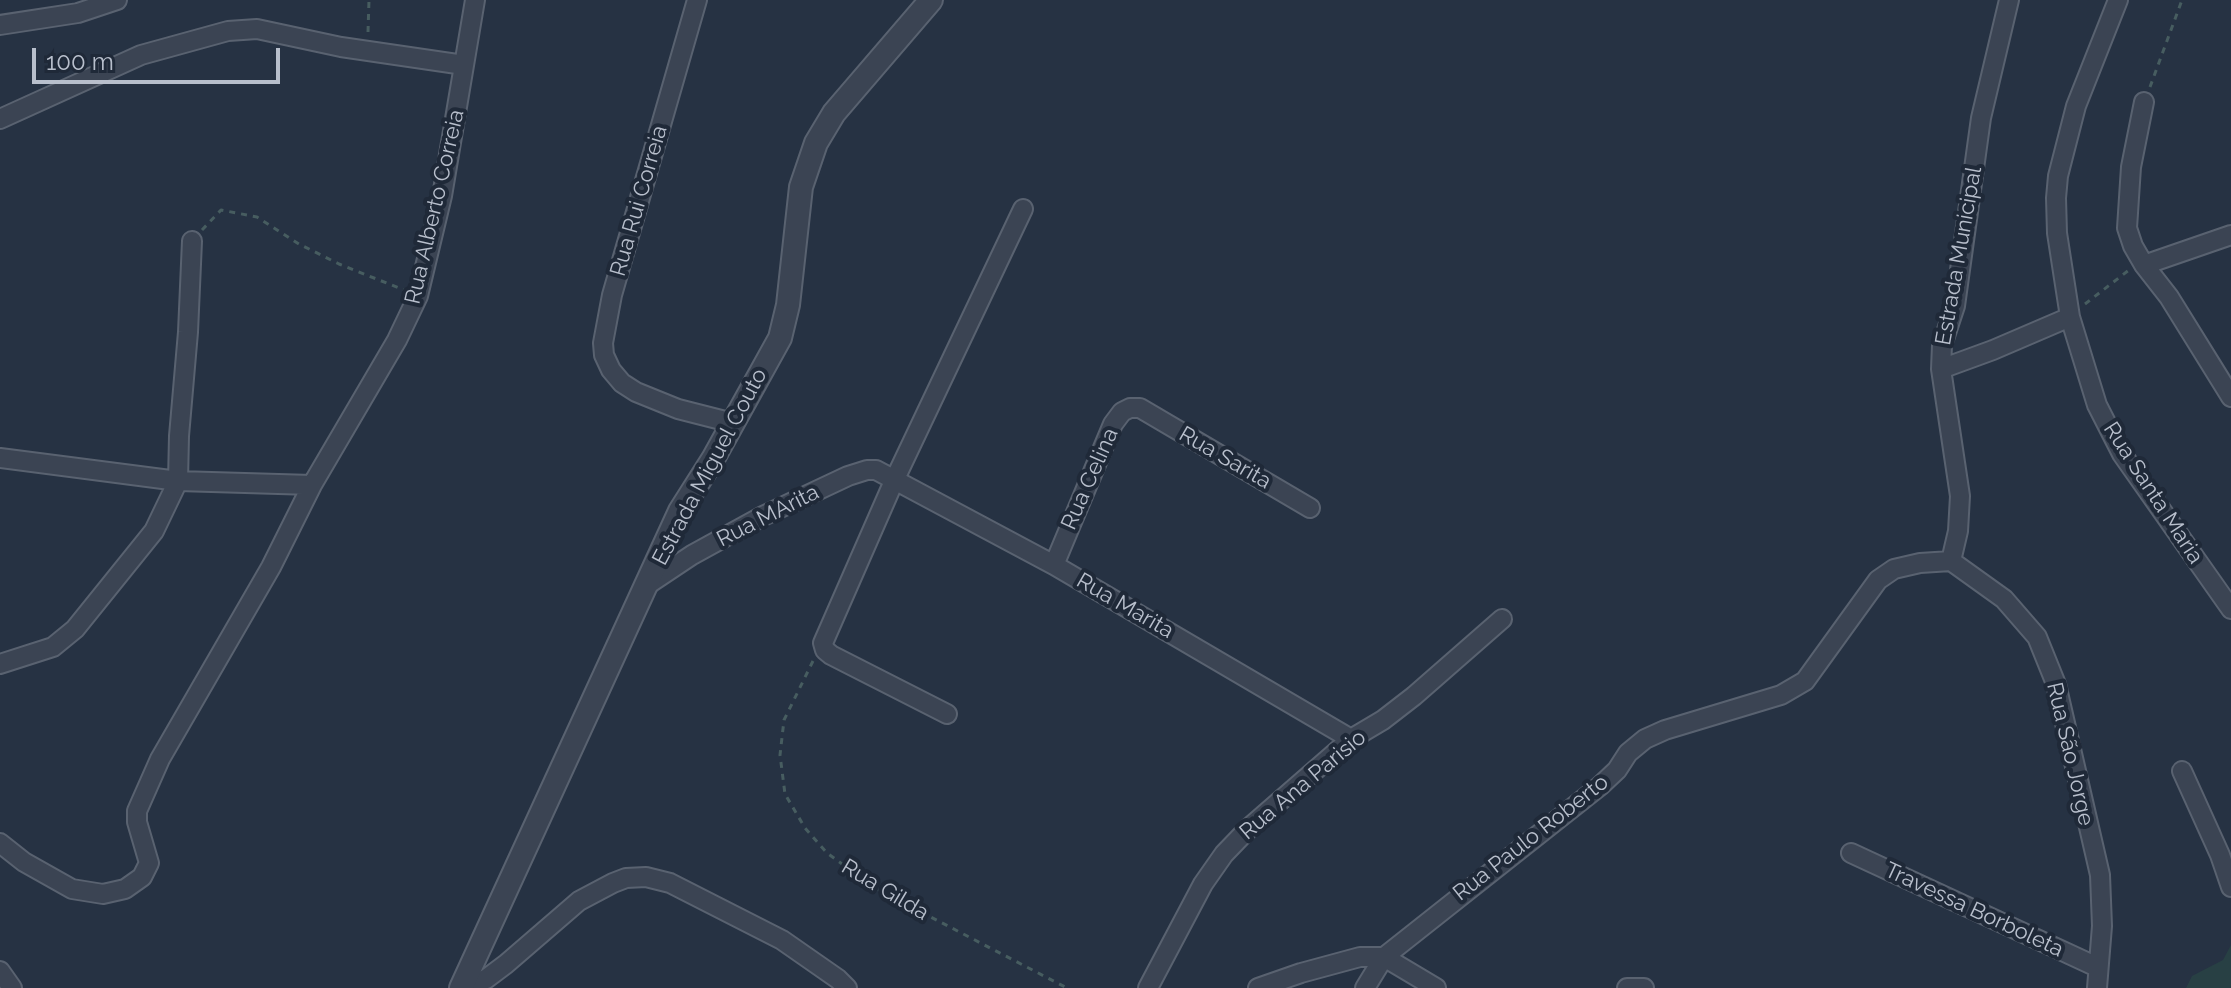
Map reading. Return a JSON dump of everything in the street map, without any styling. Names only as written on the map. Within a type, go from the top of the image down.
[{"type":"street","points":[[0,25],[78,13],[117,0]]},
{"type":"street","name":"Rua Alberto Correia","points":[[0,843],[24,862],[72,889],[103,894],[125,889],[142,877],[149,863],[137,822],[141,800],[160,759],[271,567],[312,485],[397,340],[418,296],[445,181],[475,0]]},
{"type":"street","name":"Rua Rui Correia","points":[[697,0],[612,295],[603,343],[604,355],[622,383],[636,392],[678,409],[733,423]]},
{"type":"street","name":"Estrada Miguel Couto","points":[[462,988],[680,511],[780,338],[788,305],[801,187],[816,143],[834,113],[931,0]]},
{"type":"street","name":"Estrada Municipal","points":[[1951,561],[1958,531],[1960,496],[1941,369],[1942,345],[1955,306],[1981,118],[2009,0]]},
{"type":"street","name":"Rua Santa Maria","points":[[2118,0],[2076,106],[2058,176],[2057,233],[2070,317],[2097,405],[2122,454],[2231,609]]},
{"type":"street","points":[[0,119],[141,55],[228,31],[257,29],[464,65]]},
{"type":"street","points":[[2144,102],[2131,167],[2127,228],[2144,265],[2169,297],[2231,397]]},
{"type":"street","points":[[947,714],[831,655],[825,650],[825,638],[894,481],[1023,209]]},
{"type":"street","points":[[2144,265],[2231,235]]},
{"type":"street","points":[[0,664],[53,647],[75,629],[154,531],[178,481],[192,241]]},
{"type":"street","points":[[1941,369],[2070,317]]},
{"type":"street","name":"Rua Sarita","points":[[1140,408],[1310,508]]},
{"type":"street","name":"Rua Celina","points":[[1054,565],[1113,424],[1122,412],[1140,408]]},
{"type":"street","points":[[0,458],[178,481],[312,485]]},
{"type":"street","name":"Rua MArita","points":[[647,585],[692,555],[763,516],[848,476],[876,470],[894,481]]},
{"type":"street","name":"Rua Marita","points":[[894,481],[1054,565],[1351,739]]},
{"type":"street","name":"Rua Paulo Roberto","points":[[1384,957],[1600,786],[1617,770],[1628,753],[1645,739],[1665,730],[1781,695],[1805,681],[1878,580],[1894,569],[1951,561]]},
{"type":"street","name":"Rua São Jorge","points":[[1951,561],[2004,599],[2037,637],[2056,684],[2100,875],[2102,926],[2097,988]]},
{"type":"street","name":"Rua Ana Parisio","points":[[1148,988],[1203,884],[1224,854],[1250,827],[1351,739],[1414,696],[1502,619]]},
{"type":"street","points":[[2182,771],[2231,887]]},
{"type":"street","name":"Travessa Borboleta","points":[[1851,853],[2097,967]]},
{"type":"street","points":[[462,988],[486,979],[579,901],[626,878],[646,877],[670,883],[782,940],[847,988]]},
{"type":"street","points":[[1258,988],[1360,957],[1384,957],[1436,988]]},
{"type":"street","points":[[1365,988],[1384,957]]},
{"type":"street","points":[[0,971],[12,988]]},
{"type":"street","points":[[1627,988],[1644,988]]},
{"type":"path","points":[[367,50],[369,0]]},
{"type":"path","points":[[2144,102],[2182,0]]},
{"type":"path","points":[[192,241],[221,210],[257,217],[299,244],[339,264],[418,296]]},
{"type":"path","points":[[2070,317],[2125,272],[2144,265]]},
{"type":"path","name":"Rua Gilda","points":[[825,638],[784,720],[780,755],[785,794],[805,828],[827,853],[875,888],[1067,988]]},
{"type":"green space","points":[[2231,945],[2231,988],[2186,988],[2192,976],[2223,960]]}]
